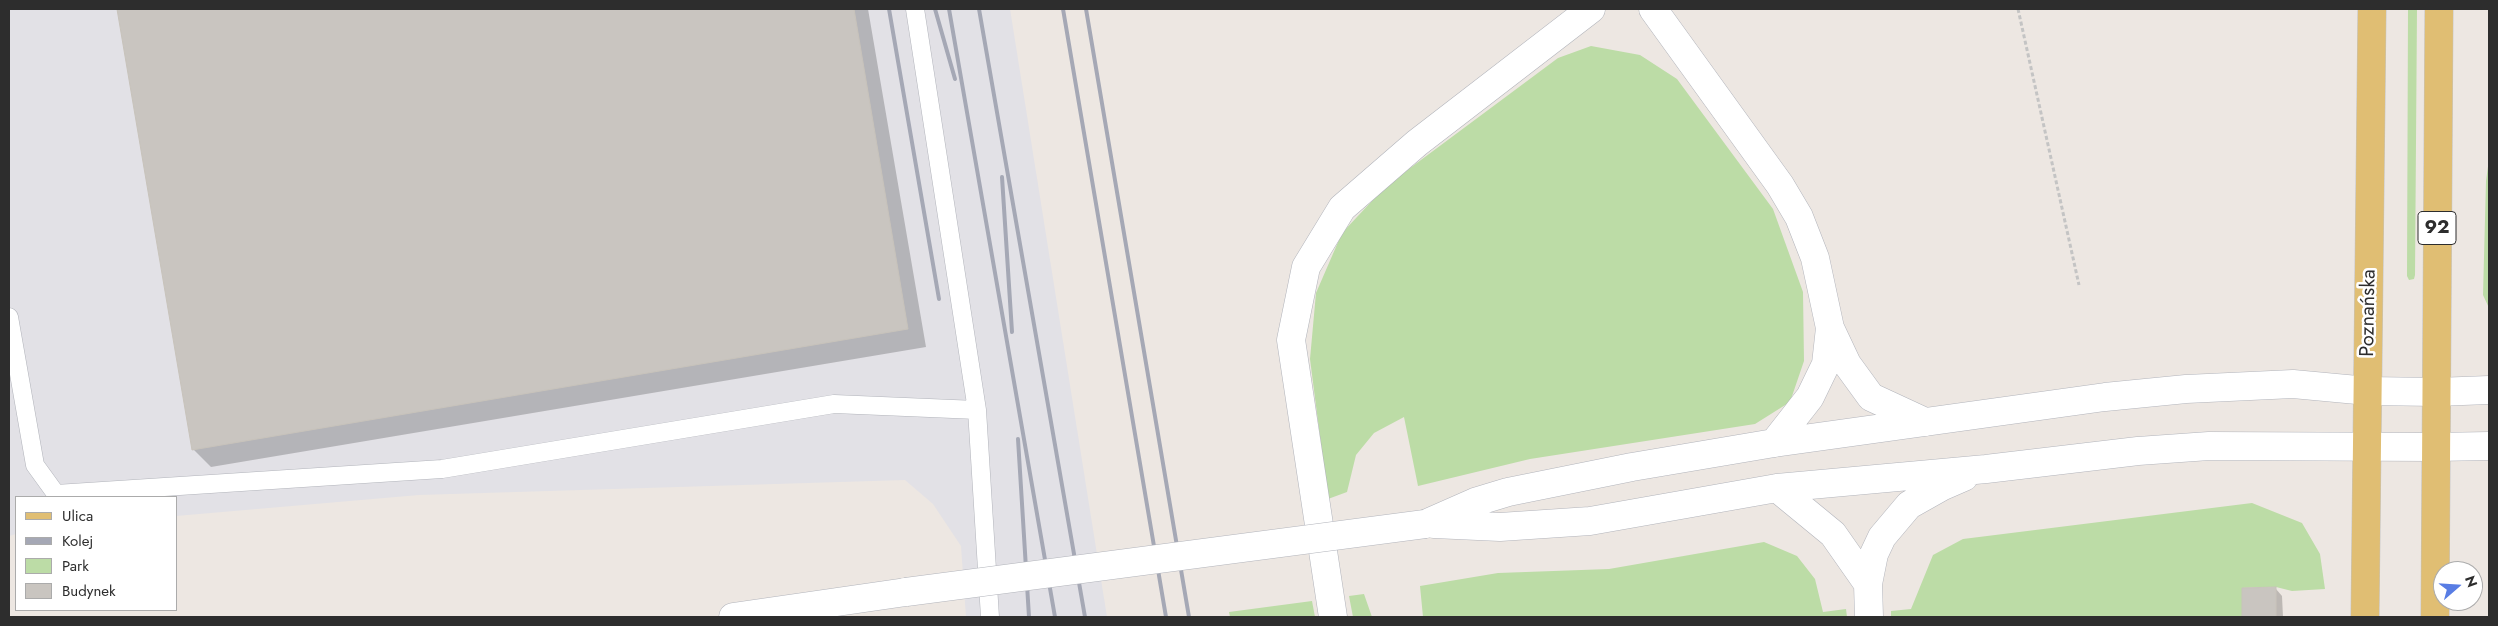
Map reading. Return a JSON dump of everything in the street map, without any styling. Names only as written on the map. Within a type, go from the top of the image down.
[{"type":"main road","name":"Poznańska","points":[[2366,617],[2372,9]]},
{"type":"main road","name":"92","points":[[2436,617],[2435,447],[2439,9]]},
{"type":"street","points":[[1333,617],[1292,340],[1306,267],[1342,208],[1417,143],[1591,9]]},
{"type":"street","points":[[1653,9],[1780,185],[1799,217],[1815,258],[1830,328],[1847,364],[1872,397],[1925,422]]},
{"type":"street","points":[[1774,443],[1810,397],[1826,364],[1830,328]]},
{"type":"street","points":[[1424,524],[1475,502],[1533,486],[1632,467],[1774,443],[2105,397],[2186,388],[2293,384],[2368,391],[2436,392],[2489,390]]},
{"type":"street","points":[[733,617],[906,592],[1424,524],[1500,527],[1590,521],[1777,488],[1986,469],[2138,451],[2209,446],[2489,446]]},
{"type":"street","points":[[1869,617],[1868,584],[1874,554],[1882,537],[1909,506],[1941,487],[1986,469]]},
{"type":"street","points":[[1777,488],[1833,534],[1868,584]]},
{"type":"lane","points":[[915,9],[977,410],[990,617]]},
{"type":"lane","points":[[9,317],[35,465],[56,494],[442,469],[834,404],[977,410]]},
{"type":"path","points":[[2018,9],[2080,285]]},
{"type":"shaded area","points":[[9,9],[1010,9],[1107,617],[966,617],[961,546],[933,504],[905,480],[419,495],[178,516],[178,496],[15,496],[15,534],[9,536]]},
{"type":"green space","points":[[2408,9],[2417,9],[2415,275],[2414,279],[2409,280],[2407,276]]},
{"type":"green space","points":[[1591,46],[1640,55],[1677,79],[1773,209],[1803,292],[1804,361],[1790,402],[1755,424],[1530,459],[1418,486],[1404,417],[1374,433],[1356,455],[1347,492],[1328,499],[1310,359],[1316,293],[1342,233],[1386,186],[1558,58]]},
{"type":"green space","points":[[2489,159],[2489,308],[2483,295],[2486,181]]},
{"type":"green space","points":[[2252,503],[2302,523],[2320,554],[2325,589],[2292,591],[2276,587],[2242,588],[2242,617],[1891,617],[1891,611],[1911,609],[1933,555],[1963,539]]},
{"type":"green space","points":[[1764,542],[1797,556],[1815,579],[1823,612],[1846,609],[1847,617],[1423,617],[1420,586],[1498,573],[1609,569]]},
{"type":"green space","points":[[1364,594],[1372,617],[1353,617],[1349,596]]},
{"type":"green space","points":[[1312,601],[1315,617],[1230,617],[1229,612]]},
{"type":"building","points":[[117,9],[854,9],[908,329],[192,450]]},
{"type":"building","points":[[2276,587],[2276,617],[2242,617],[2242,588]]},
{"type":"railway","points":[[889,9],[939,299]]},
{"type":"railway","points":[[935,9],[955,79]]},
{"type":"railway","points":[[949,9],[1055,617]]},
{"type":"railway","points":[[979,9],[1085,617]]},
{"type":"railway","points":[[1063,9],[1166,617]]},
{"type":"railway","points":[[1086,9],[1189,617]]},
{"type":"railway","points":[[1002,177],[1012,332]]},
{"type":"railway","points":[[1018,439],[1029,617]]}]
